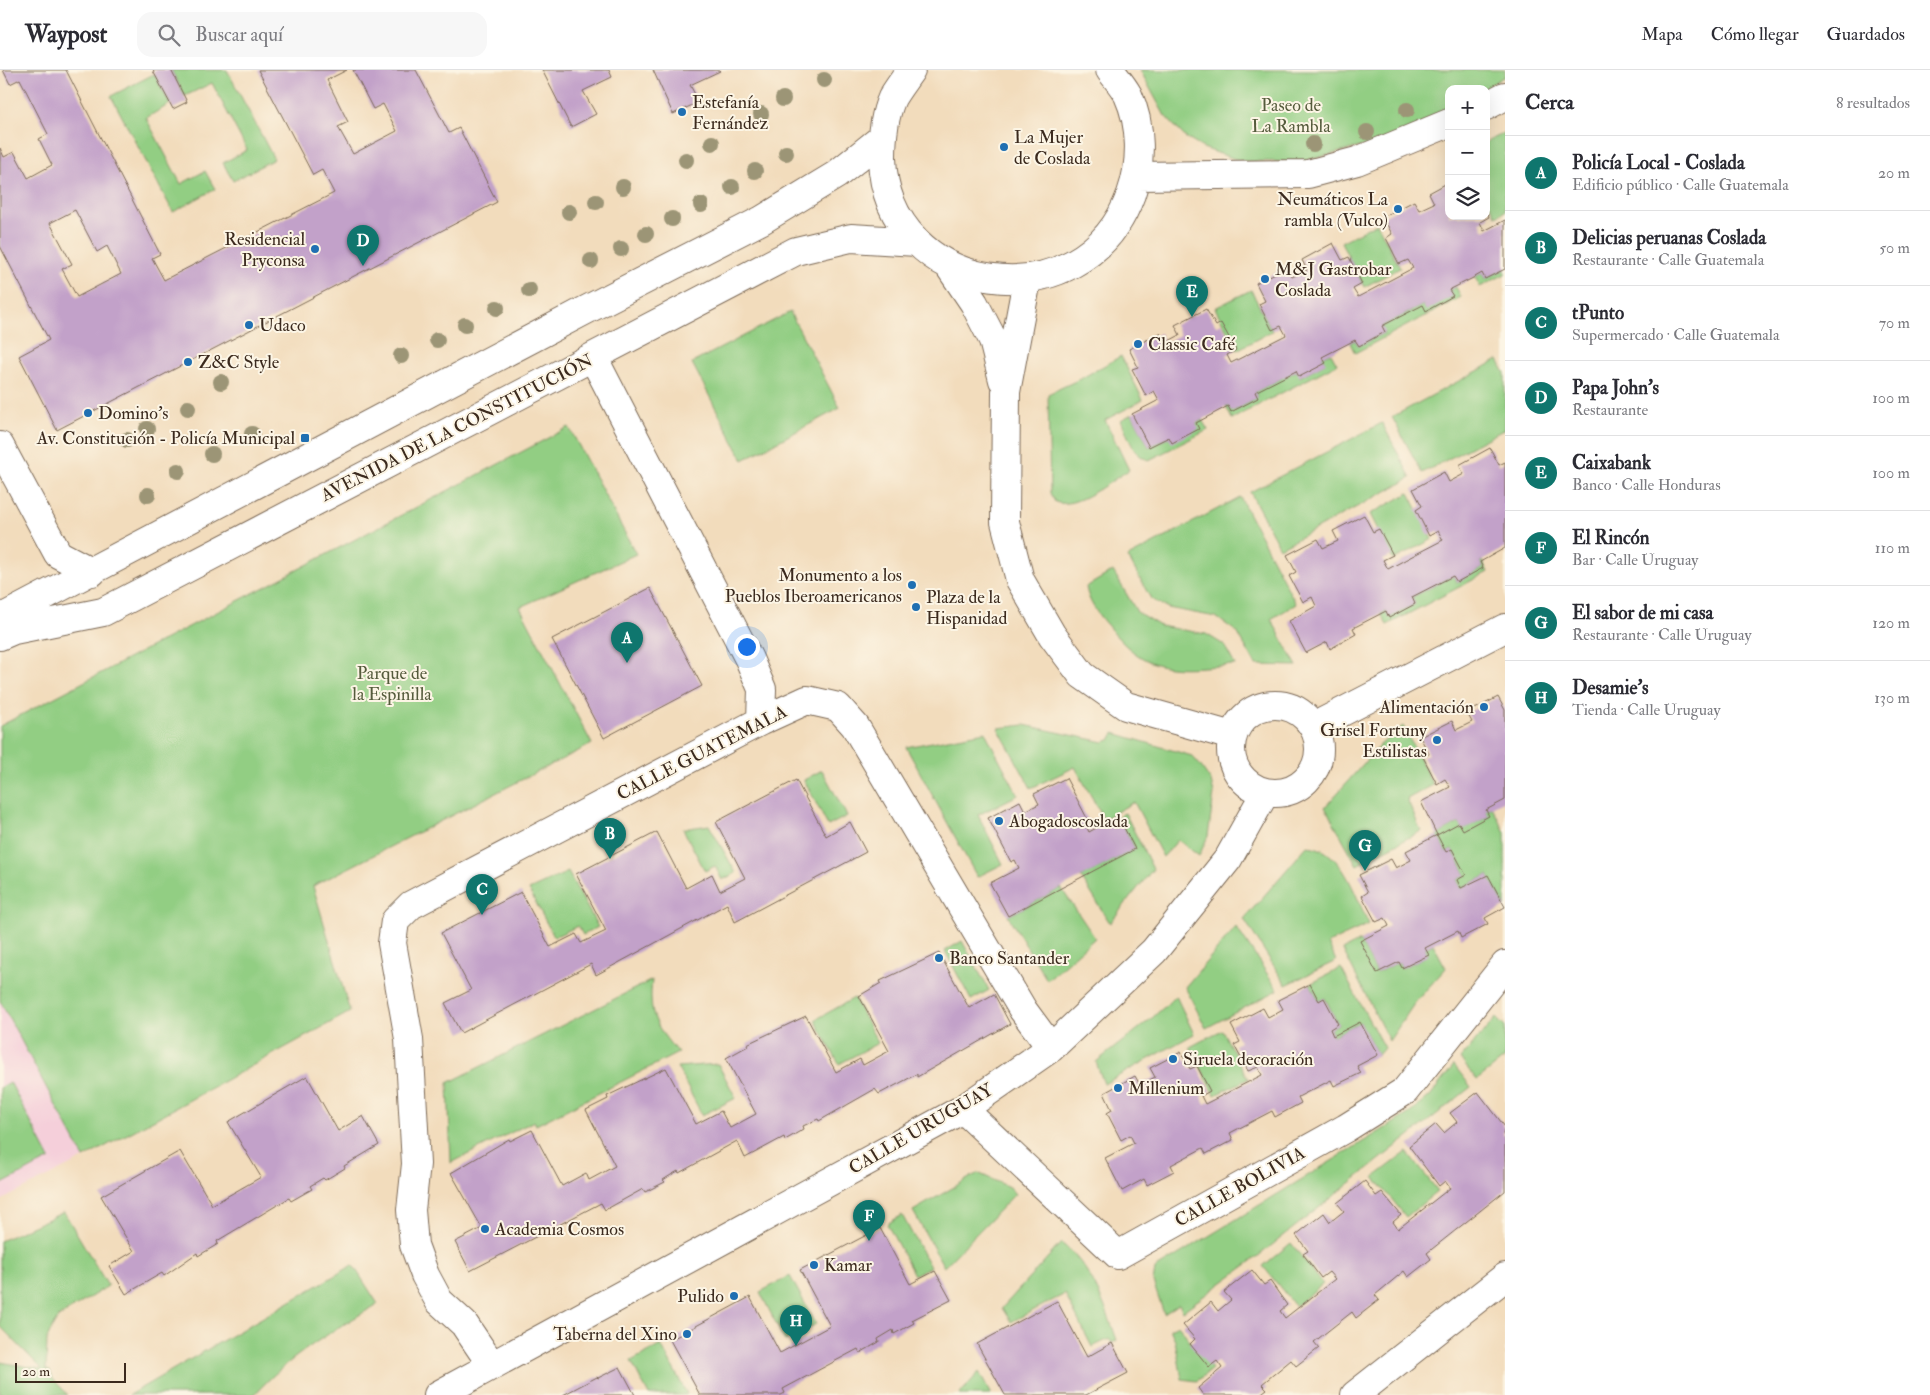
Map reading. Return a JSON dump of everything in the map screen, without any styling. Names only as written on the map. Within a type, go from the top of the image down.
[{"type":"street","points":[[911,70],[892,99],[882,138],[883,176],[895,211],[917,242],[949,266],[987,279],[1027,280],[1066,269],[1099,246],[1124,214],[1138,176],[1139,135],[1128,95],[1110,70]]},
{"type":"street","points":[[1490,104],[1505,96]]},
{"type":"street","points":[[1138,176],[1308,174],[1357,161],[1445,125]]},
{"type":"street","points":[[0,619],[577,314],[762,220],[836,175],[882,138]]},
{"type":"street","name":"AVENIDA DE LA CONSTITUCIÓN","points":[[0,636],[14,630],[103,612],[796,251],[851,238],[917,242]]},
{"type":"street","points":[[949,266],[974,302],[993,340],[1006,392]]},
{"type":"street","points":[[1027,280],[1006,392],[1006,522],[1020,580],[1052,636],[1082,676],[1126,706],[1232,736]]},
{"type":"street","points":[[593,356],[749,659],[762,689],[761,721]]},
{"type":"street","points":[[0,446],[58,554],[92,572]]},
{"type":"street","points":[[1315,726],[1505,628]]},
{"type":"street","name":"CALLE GUATEMALA","points":[[491,1364],[464,1324],[439,1300],[425,1275],[414,1245],[411,1210],[416,1164],[409,1039],[392,943],[395,921],[411,904],[761,721],[807,700],[838,707],[855,726],[1023,1010],[1051,1048]]},
{"type":"street","points":[[1281,703],[1300,711],[1315,726],[1320,746],[1317,766],[1304,783],[1286,792],[1265,793],[1248,785],[1236,771],[1230,754],[1232,736],[1243,718],[1260,706],[1281,703]]},
{"type":"street","name":"CALLE URUGUAY","points":[[438,1395],[491,1364],[963,1110],[1051,1048],[1154,950],[1228,859],[1265,793]]},
{"type":"street","name":"CALLE BOLIVIA","points":[[963,1110],[1118,1255],[1346,1128],[1405,1091],[1505,965]]},
{"type":"street","points":[[1355,1395],[1505,1278]]},
{"type":"shaded area","points":[[0,1001],[84,1158],[0,1201]]},
{"type":"green space","points":[[171,70],[227,70],[274,159],[233,181],[223,163],[247,150],[212,83],[185,96]]},
{"type":"green space","name":"Paseo de La Rambla","points":[[1140,70],[1505,70],[1505,76],[1490,85],[1445,85],[1445,113],[1389,140],[1300,162],[1241,161],[1203,148],[1186,138],[1165,116]]},
{"type":"green space","points":[[154,74],[170,104],[146,118],[181,184],[205,171],[215,189],[173,212],[111,96]]},
{"type":"green space","points":[[1505,133],[1505,211],[1496,216],[1490,205],[1490,140]]},
{"type":"green space","points":[[1377,223],[1400,268],[1364,287],[1341,242]]},
{"type":"green space","points":[[1505,269],[1505,274],[1480,287],[1475,277],[1482,273],[1485,279]]},
{"type":"green space","points":[[1456,287],[1461,297],[1355,353],[1350,343],[1355,340],[1359,346],[1384,333],[1382,326],[1423,305],[1426,310],[1452,296],[1449,290]]},
{"type":"green space","points":[[1251,290],[1272,331],[1237,350],[1215,308]]},
{"type":"green space","points":[[790,312],[840,408],[743,460],[692,363]]},
{"type":"green space","points":[[1331,353],[1337,364],[1232,419],[1226,407],[1228,406],[1232,412],[1258,398],[1255,392],[1296,371],[1300,377],[1325,363],[1322,357]]},
{"type":"green space","points":[[1121,356],[1143,400],[1105,420],[1129,470],[1083,498],[1073,502],[1055,502],[1050,493],[1048,394],[1082,378]]},
{"type":"green space","points":[[1498,360],[1505,373],[1505,429],[1422,473],[1392,417]]},
{"type":"green space","points":[[1132,414],[1149,447],[1169,437],[1172,442],[1202,420],[1208,430],[1149,460],[1138,454],[1128,438],[1121,420]]},
{"type":"green space","points":[[1382,423],[1411,478],[1280,548],[1250,492]]},
{"type":"green space","name":"Parque de la Espinilla","points":[[569,427],[636,554],[520,607],[592,744],[313,886],[350,1012],[84,1158],[0,1001],[0,726]]},
{"type":"green space","points":[[1409,493],[1433,539],[1393,560],[1370,514]]},
{"type":"green space","points":[[1240,497],[1296,604],[1271,619],[1297,666],[1256,665],[1237,632],[1216,617],[1168,608],[1151,599],[1128,557]]},
{"type":"green space","points":[[1482,561],[1488,572],[1387,625],[1381,614],[1386,611],[1389,618],[1415,604],[1412,597],[1453,576],[1457,582],[1483,568],[1480,562]]},
{"type":"green space","points":[[1113,571],[1137,612],[1160,626],[1206,634],[1224,645],[1235,665],[1180,668],[1151,662],[1137,654],[1123,643],[1101,617],[1091,603],[1087,592],[1086,587]]},
{"type":"green space","points":[[1024,725],[1104,742],[1110,740],[1114,733],[1192,756],[1211,781],[1214,794],[1208,836],[1199,856],[1178,840],[1163,857],[1134,802],[1104,819],[1075,767],[1031,788],[998,728]]},
{"type":"green space","points":[[1403,726],[1433,785],[1407,799],[1421,831],[1357,865],[1325,807],[1381,744]]},
{"type":"green space","points":[[985,732],[1018,795],[978,815],[1003,864],[977,877],[906,747]]},
{"type":"green space","points":[[822,770],[847,816],[828,826],[804,780]]},
{"type":"green space","points":[[1492,807],[1505,832],[1505,907],[1488,875],[1461,888],[1457,880],[1466,875],[1452,849],[1446,852],[1437,835],[1459,823],[1463,829],[1489,816],[1486,810]]},
{"type":"green space","points":[[1125,813],[1153,869],[1110,923],[1081,877],[1135,849],[1118,816]]},
{"type":"green space","points":[[709,825],[736,873],[722,880],[715,866],[705,871],[683,829]]},
{"type":"green space","points":[[1307,846],[1319,849],[1330,855],[1339,864],[1353,888],[1369,924],[1328,943],[1336,961],[1286,985],[1244,919]]},
{"type":"green space","points":[[568,872],[598,927],[583,935],[578,926],[554,937],[529,890]]},
{"type":"green space","points":[[1061,888],[1095,938],[1047,980],[1008,916]]},
{"type":"green space","points":[[1236,927],[1278,990],[1206,1028],[1185,987]]},
{"type":"green space","points":[[962,941],[989,990],[971,1000],[945,951]]},
{"type":"green space","points":[[1360,941],[1377,973],[1399,962],[1402,968],[1428,955],[1425,948],[1433,944],[1446,968],[1416,1001],[1389,1041],[1343,950]]},
{"type":"green space","points":[[1341,968],[1384,1048],[1378,1055],[1360,1022],[1333,1036],[1330,1029],[1338,1024],[1325,998],[1319,1001],[1310,984]]},
{"type":"green space","points":[[652,980],[651,1002],[655,1020],[678,1053],[536,1125],[534,1121],[451,1163],[448,1083]]},
{"type":"green space","points":[[1176,996],[1194,1034],[1104,1084],[1096,1062],[1151,1019]]},
{"type":"green space","points":[[854,998],[878,1043],[839,1064],[815,1020]]},
{"type":"green space","points":[[1496,1018],[1505,1027],[1505,1058],[1477,1080],[1460,1059]]},
{"type":"green space","points":[[1222,1030],[1248,1079],[1215,1095],[1190,1047]]},
{"type":"green space","points":[[718,1064],[736,1098],[702,1115],[677,1067]]},
{"type":"green space","points":[[1454,1065],[1471,1087],[1252,1261],[1183,1311],[1179,1304],[1164,1314],[1153,1282],[1155,1269],[1410,1113],[1430,1096]]},
{"type":"green space","points":[[10,1082],[50,1159],[0,1185],[0,1088]]},
{"type":"green space","points":[[1407,1152],[1438,1191],[1406,1217],[1374,1177]]},
{"type":"green space","points":[[978,1173],[1009,1187],[1015,1194],[944,1267],[913,1211]]},
{"type":"green space","points":[[64,1212],[108,1286],[59,1317],[47,1339],[46,1370],[50,1371],[53,1379],[68,1395],[0,1395],[0,1362],[42,1369],[0,1326],[0,1241]]},
{"type":"green space","points":[[902,1215],[930,1267],[914,1275],[887,1224]]},
{"type":"green space","points":[[1061,1243],[1081,1263],[1096,1287],[1117,1340],[1112,1343],[1109,1339],[1092,1347],[1065,1294],[1011,1322],[1002,1308]]},
{"type":"green space","points":[[1291,1243],[1323,1284],[1295,1306],[1263,1266]]},
{"type":"green space","points":[[353,1265],[378,1304],[297,1356],[254,1395],[129,1395]]},
{"type":"green space","points":[[790,1276],[816,1324],[785,1341],[760,1292]]},
{"type":"green space","points":[[1178,1325],[1212,1369],[1197,1381],[1182,1379],[1175,1340],[1170,1329]]},
{"type":"green space","points":[[661,1345],[686,1395],[649,1395],[631,1361]]},
{"type":"green space","points":[[979,1372],[991,1395],[959,1395]]},
{"type":"building","name":"Residencial Pryconsa","points":[[3,70],[66,70],[160,254],[152,258],[164,280],[334,193],[322,170],[313,175],[258,70],[347,70],[327,80],[348,122],[338,127],[353,154],[397,131],[383,104],[373,109],[353,70],[416,70],[449,133],[459,128],[497,202],[57,430],[19,356],[49,340],[0,246],[0,148],[4,157],[14,152],[28,178],[52,165],[39,139],[48,134],[20,79],[10,84]],"holes":[[[75,210],[97,252],[107,246],[121,274],[77,297],[62,269],[72,264],[50,223]]]},
{"type":"building","points":[[171,70],[187,102],[173,109],[153,71]]},
{"type":"building","points":[[542,70],[609,70],[612,77],[583,91],[596,114],[571,127]]},
{"type":"building","points":[[653,70],[720,71],[690,85],[699,102],[673,114]]},
{"type":"building","points":[[1445,184],[1445,220],[1484,220],[1480,222],[1484,231],[1505,220],[1505,269],[1485,279],[1482,273],[1449,290],[1453,296],[1426,311],[1423,305],[1382,326],[1385,332],[1359,346],[1355,340],[1322,357],[1326,363],[1299,377],[1296,371],[1255,392],[1258,398],[1231,412],[1228,406],[1196,423],[1199,429],[1172,443],[1169,437],[1149,447],[1132,414],[1159,400],[1154,391],[1146,396],[1132,369],[1138,367],[1129,349],[1160,333],[1165,343],[1180,335],[1175,325],[1206,309],[1216,326],[1221,323],[1236,350],[1227,355],[1231,363],[1286,335],[1281,326],[1272,330],[1259,304],[1265,301],[1256,283],[1287,267],[1292,277],[1307,270],[1302,260],[1333,243],[1342,260],[1349,257],[1362,284],[1353,289],[1358,297],[1413,268],[1408,260],[1399,264],[1386,238],[1392,234],[1383,217],[1414,201],[1419,210],[1434,203],[1429,193]]},
{"type":"building","points":[[1490,448],[1499,465],[1505,462],[1505,548],[1480,562],[1483,568],[1457,582],[1453,576],[1412,597],[1415,604],[1389,618],[1386,611],[1353,628],[1356,634],[1330,649],[1327,642],[1306,653],[1289,621],[1316,606],[1312,597],[1303,602],[1289,576],[1296,572],[1287,555],[1318,539],[1323,548],[1338,541],[1333,531],[1364,515],[1373,532],[1379,529],[1393,555],[1383,560],[1388,569],[1443,540],[1438,531],[1429,536],[1416,510],[1422,506],[1413,489],[1444,472],[1449,482],[1464,474],[1459,465]]},
{"type":"building","points":[[650,588],[702,686],[604,738],[552,639]]},
{"type":"building","points":[[1498,697],[1505,710],[1505,800],[1486,810],[1489,816],[1463,830],[1459,823],[1437,835],[1421,802],[1450,787],[1445,779],[1437,784],[1423,757],[1429,754],[1420,737],[1452,721],[1456,730],[1472,722],[1467,713]]},
{"type":"building","points":[[1066,778],[1089,822],[1085,824],[1089,832],[1118,816],[1135,849],[1008,916],[990,883],[1019,868],[1015,860],[1011,862],[988,818],[1020,801],[1025,811],[1039,804],[1034,794]]},
{"type":"building","points":[[796,780],[826,836],[850,822],[866,852],[735,922],[727,904],[596,975],[591,964],[461,1033],[445,1003],[471,990],[441,933],[521,892],[550,947],[576,934],[581,943],[606,931],[576,874],[657,832],[686,888],[712,874],[720,891],[745,878],[716,822]]},
{"type":"building","points":[[1437,835],[1446,852],[1452,849],[1466,875],[1457,880],[1461,888],[1488,875],[1505,907],[1485,918],[1488,924],[1461,938],[1458,931],[1425,948],[1429,955],[1402,968],[1399,962],[1377,973],[1360,941],[1389,926],[1385,918],[1376,922],[1362,896],[1368,892],[1359,875],[1391,859],[1396,868],[1411,860],[1406,851]]},
{"type":"building","points":[[939,953],[969,1008],[994,994],[1010,1024],[917,1077],[917,1074],[879,1094],[875,1089],[819,1121],[818,1119],[803,1126],[804,1129],[785,1140],[784,1137],[745,1158],[737,1141],[679,1173],[678,1171],[663,1180],[665,1182],[645,1192],[643,1189],[605,1210],[601,1203],[470,1271],[455,1242],[482,1228],[451,1173],[509,1139],[510,1141],[532,1130],[562,1186],[586,1173],[589,1180],[615,1166],[586,1110],[608,1099],[607,1096],[666,1068],[696,1124],[721,1111],[730,1128],[756,1114],[726,1058],[748,1046],[747,1044],[806,1016],[836,1072],[860,1059],[863,1065],[889,1051],[859,996],[881,983],[880,981]]},
{"type":"building","points":[[1310,984],[1319,1001],[1324,998],[1338,1024],[1330,1029],[1333,1036],[1360,1022],[1378,1055],[1357,1066],[1361,1073],[1334,1086],[1331,1080],[1298,1097],[1301,1103],[1275,1117],[1272,1111],[1230,1133],[1233,1140],[1206,1154],[1203,1148],[1171,1165],[1174,1171],[1147,1185],[1144,1179],[1122,1191],[1105,1158],[1134,1143],[1130,1135],[1121,1140],[1107,1113],[1112,1110],[1104,1093],[1135,1076],[1140,1085],[1155,1077],[1150,1068],[1181,1052],[1190,1069],[1197,1066],[1210,1091],[1201,1096],[1205,1104],[1262,1075],[1258,1067],[1248,1071],[1234,1045],[1240,1042],[1231,1025],[1263,1008],[1268,1017],[1283,1009],[1278,1000]]},
{"type":"building","points":[[307,1076],[338,1131],[363,1116],[379,1145],[325,1180],[323,1178],[310,1186],[312,1189],[291,1201],[289,1198],[217,1241],[218,1244],[198,1256],[197,1253],[164,1276],[162,1273],[126,1294],[109,1266],[134,1251],[101,1196],[180,1151],[212,1205],[261,1177],[228,1122]]},
{"type":"building","points":[[1478,1092],[1505,1127],[1503,1134],[1505,1137],[1505,1191],[1427,1253],[1431,1259],[1408,1277],[1404,1271],[1375,1295],[1379,1300],[1356,1318],[1352,1312],[1314,1342],[1319,1348],[1296,1366],[1291,1360],[1262,1384],[1267,1389],[1259,1395],[1203,1395],[1198,1388],[1222,1368],[1217,1361],[1209,1367],[1190,1344],[1195,1339],[1183,1325],[1211,1302],[1218,1311],[1231,1300],[1224,1292],[1252,1270],[1264,1285],[1270,1281],[1287,1305],[1280,1311],[1285,1318],[1335,1279],[1329,1272],[1321,1278],[1303,1254],[1308,1251],[1296,1235],[1324,1213],[1330,1222],[1344,1211],[1337,1203],[1365,1181],[1376,1196],[1382,1192],[1401,1215],[1393,1222],[1398,1229],[1450,1188],[1445,1181],[1439,1186],[1409,1146],[1436,1124],[1444,1133],[1457,1122],[1450,1113]]},
{"type":"building","points":[[880,1228],[910,1284],[935,1271],[951,1300],[912,1320],[914,1323],[894,1334],[893,1330],[878,1339],[879,1342],[860,1353],[858,1349],[783,1389],[785,1393],[781,1395],[700,1395],[670,1340],[750,1297],[780,1353],[830,1326],[800,1270]]},
{"type":"building","points":[[1057,1301],[1087,1357],[1112,1343],[1128,1373],[1086,1395],[1005,1395],[977,1344]]},
{"type":"building","points":[[620,1367],[635,1395],[563,1395],[597,1377]]},
{"type":"place","name":"Estefanía Fernández","points":[[682,112]]},
{"type":"place","name":"La Mujer de Coslada","points":[[1004,147]]},
{"type":"place","name":"Neumáticos La rambla (Vulco)","points":[[1398,209]]},
{"type":"place","name":"Residencial Pryconsa","points":[[315,249]]},
{"type":"place","name":"Papa John's","points":[[363,266]]},
{"type":"place","name":"M&J Gastrobar Coslada","points":[[1265,279]]},
{"type":"place","name":"Caixabank","points":[[1192,317]]},
{"type":"place","name":"Udaco","points":[[249,325]]},
{"type":"place","name":"Classic Café","points":[[1138,344]]},
{"type":"place","name":"Z&C Style","points":[[188,362]]},
{"type":"place","name":"Domino's","points":[[88,413]]},
{"type":"place","name":"Av. Constitución - Policía Municipal","points":[[305,438]]},
{"type":"place","name":"Monumento a los Pueblos Iberoamericanos","points":[[912,585]]},
{"type":"place","name":"Plaza de la Hispanidad","points":[[916,607]]},
{"type":"place","name":"Policía Local - Coslada","points":[[627,663]]},
{"type":"place","name":"Alimentación","points":[[1484,707]]},
{"type":"place","name":"Grisel Fortuny Estilistas","points":[[1437,740]]},
{"type":"place","name":"Abogadoscoslada","points":[[999,821]]},
{"type":"place","name":"Delicias peruanas Coslada","points":[[610,859]]},
{"type":"place","name":"El sabor de mi casa","points":[[1365,871]]},
{"type":"place","name":"tPunto","points":[[482,915]]},
{"type":"place","name":"Banco Santander","points":[[939,958]]},
{"type":"place","name":"Siruela decoración","points":[[1173,1059]]},
{"type":"place","name":"Millenium","points":[[1118,1088]]},
{"type":"place","name":"Academia Cosmos","points":[[485,1229]]},
{"type":"place","name":"El Rincón","points":[[869,1241]]},
{"type":"place","name":"Kamar","points":[[814,1265]]},
{"type":"place","name":"Pulido","points":[[734,1296]]},
{"type":"place","name":"Taberna del Xino","points":[[687,1334]]},
{"type":"place","name":"Desamie's","points":[[796,1346]]}]
